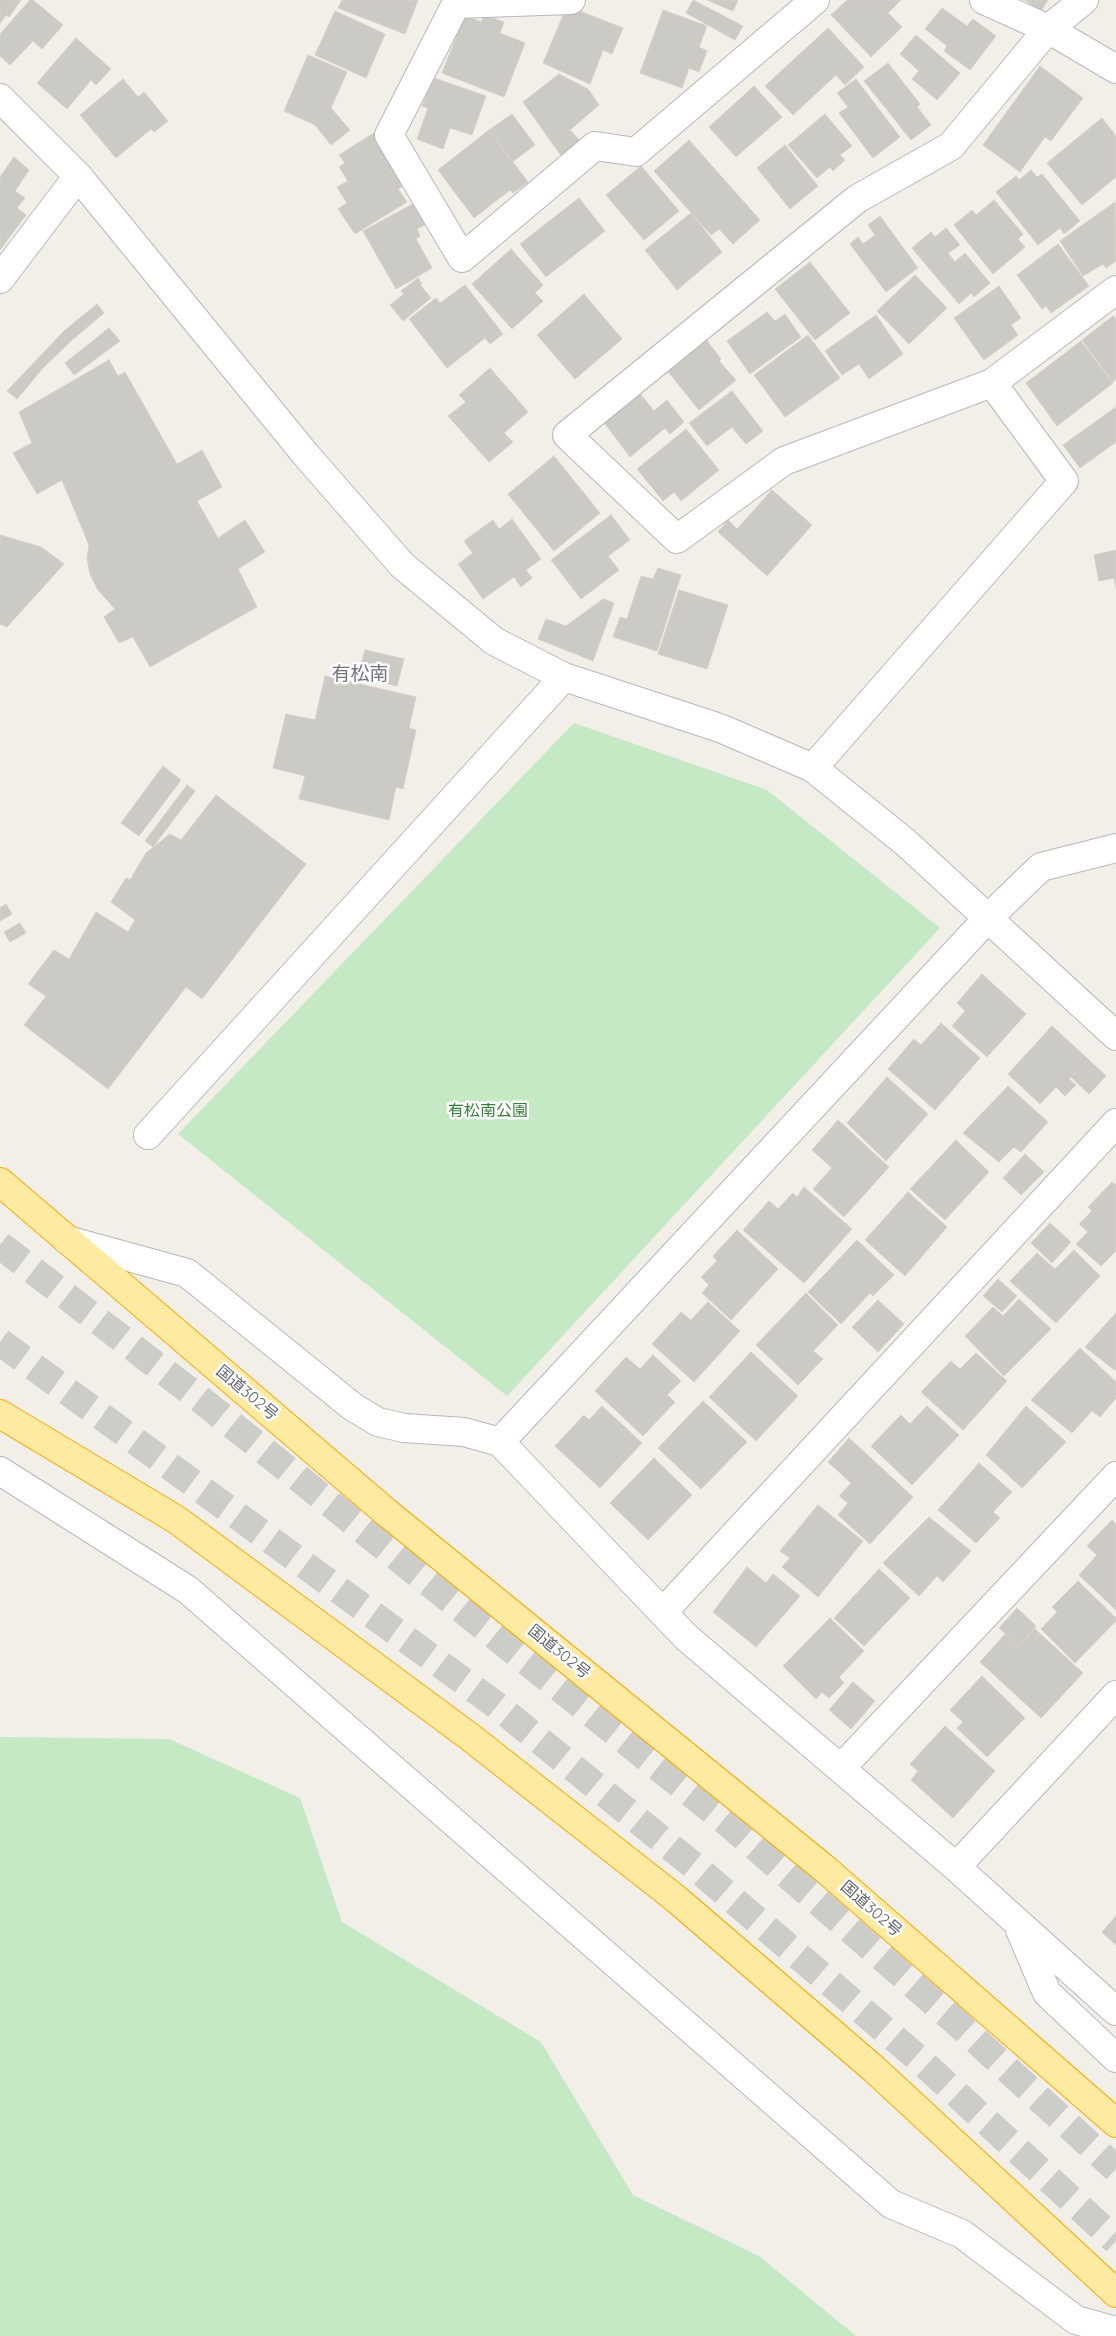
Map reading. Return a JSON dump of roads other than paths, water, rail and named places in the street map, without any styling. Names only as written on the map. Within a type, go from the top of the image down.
[{"type":"highway","name":"国道302号","points":[[0,1182],[386,1512],[825,1869],[1116,2123]]},
{"type":"highway","points":[[0,1414],[177,1520],[470,1737],[675,1898],[874,2069],[1116,2293]]},
{"type":"street","points":[[571,0],[456,4],[390,135],[462,258],[595,146],[636,152],[815,0]]},
{"type":"street","points":[[984,0],[1048,30],[1116,69]]},
{"type":"street","points":[[1084,0],[1048,30],[951,146],[857,199],[567,435],[677,539],[784,461],[992,383],[1116,290]]},
{"type":"street","points":[[0,98],[78,176],[306,455],[402,565],[494,641],[564,677],[720,728],[813,768],[905,842],[1116,1036]]},
{"type":"street","points":[[0,279],[78,176]]},
{"type":"street","points":[[813,768],[1064,481],[992,383]]},
{"type":"street","points":[[148,1135],[564,677]]},
{"type":"street","points":[[500,1442],[988,918],[1041,867],[1116,848]]},
{"type":"street","points":[[663,1612],[1116,1123]]},
{"type":"street","points":[[67,1240],[187,1273],[353,1407],[378,1422],[404,1428],[464,1432],[500,1442],[686,1636],[956,1867],[1116,2011]]},
{"type":"street","points":[[0,1472],[188,1590],[891,2204],[962,2234],[1076,2320],[1116,2331]]},
{"type":"street","points":[[842,1768],[1116,1476]]},
{"type":"street","points":[[956,1867],[1116,1694]]},
{"type":"street","points":[[1016,1921],[1047,1993],[1116,2058]]},
{"type":"tunnel","points":[[0,1245],[200,1399],[729,1824],[955,2021],[1116,2169]]},
{"type":"tunnel","points":[[0,1342],[496,1705],[694,1866],[921,2061],[1116,2241]]},
{"type":"district","name":"有松南","points":[[360,674]]},
{"type":"park label","name":"有松南公園","points":[[488,1111]]}]
